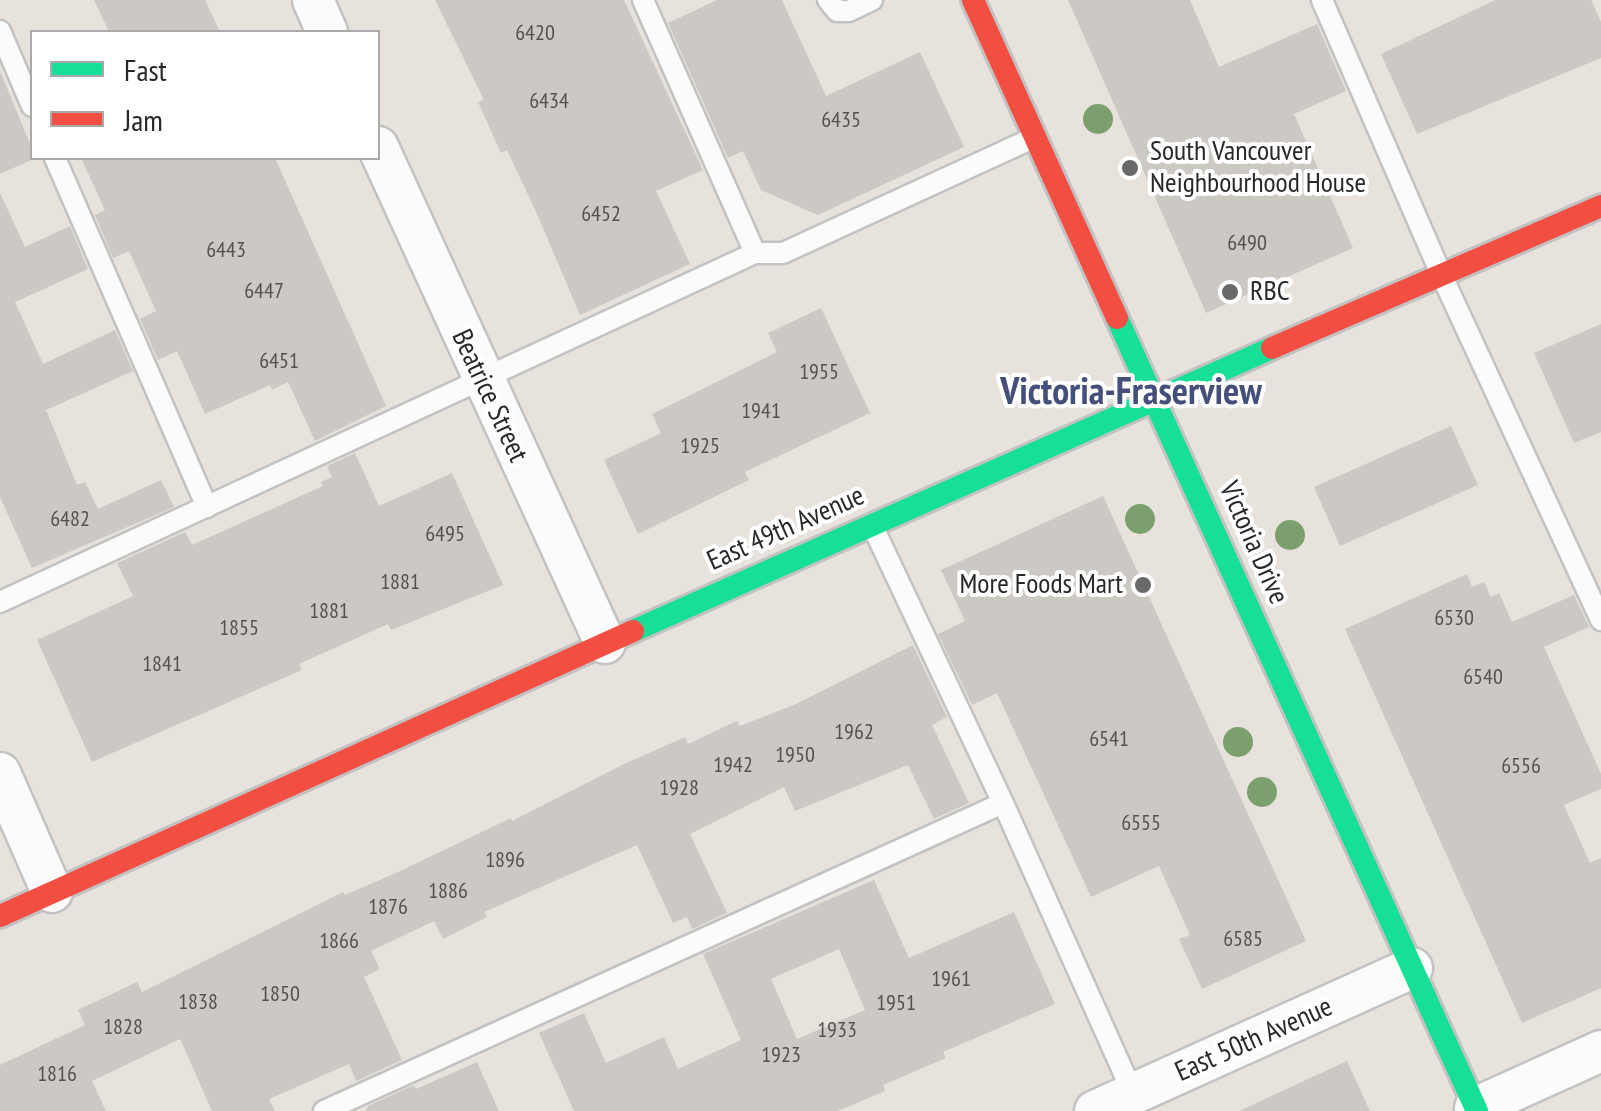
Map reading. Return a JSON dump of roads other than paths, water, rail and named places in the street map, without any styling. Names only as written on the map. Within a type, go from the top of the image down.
[{"type":"street","points":[[313,0],[326,30]]},
{"type":"street","name":"Victoria Drive","points":[[973,0],[1476,1110]]},
{"type":"street","name":"Beatrice Street","points":[[380,152],[480,380],[605,644]]},
{"type":"street","name":"East 49th Avenue","points":[[0,916],[1154,398],[1601,206]]},
{"type":"street","points":[[0,773],[52,892]]},
{"type":"street","name":"East 50th Avenue","points":[[1095,1111],[1137,1102],[1412,968]]},
{"type":"street","points":[[1476,1110],[1601,1051]]},
{"type":"lane","points":[[643,0],[755,253]]},
{"type":"lane","points":[[828,0],[837,11],[849,11],[872,0]]},
{"type":"lane","points":[[1322,0],[1440,274],[1596,594],[1601,620]]},
{"type":"lane","points":[[0,31],[30,101]]},
{"type":"lane","points":[[0,602],[755,253],[784,253],[1034,138]]},
{"type":"lane","points":[[56,160],[207,507]]},
{"type":"lane","points":[[871,524],[1137,1102]]},
{"type":"lane","points":[[324,1111],[1003,804]]},
{"type":"place","name":"South Vancouver Neighbourhood House","points":[[1130,168]]},
{"type":"place","name":"RBC","points":[[1230,292]]},
{"type":"place","name":"More Foods Mart","points":[[1143,585]]},
{"type":"district","name":"Victoria-Fraserview","points":[[1131,393]]}]
